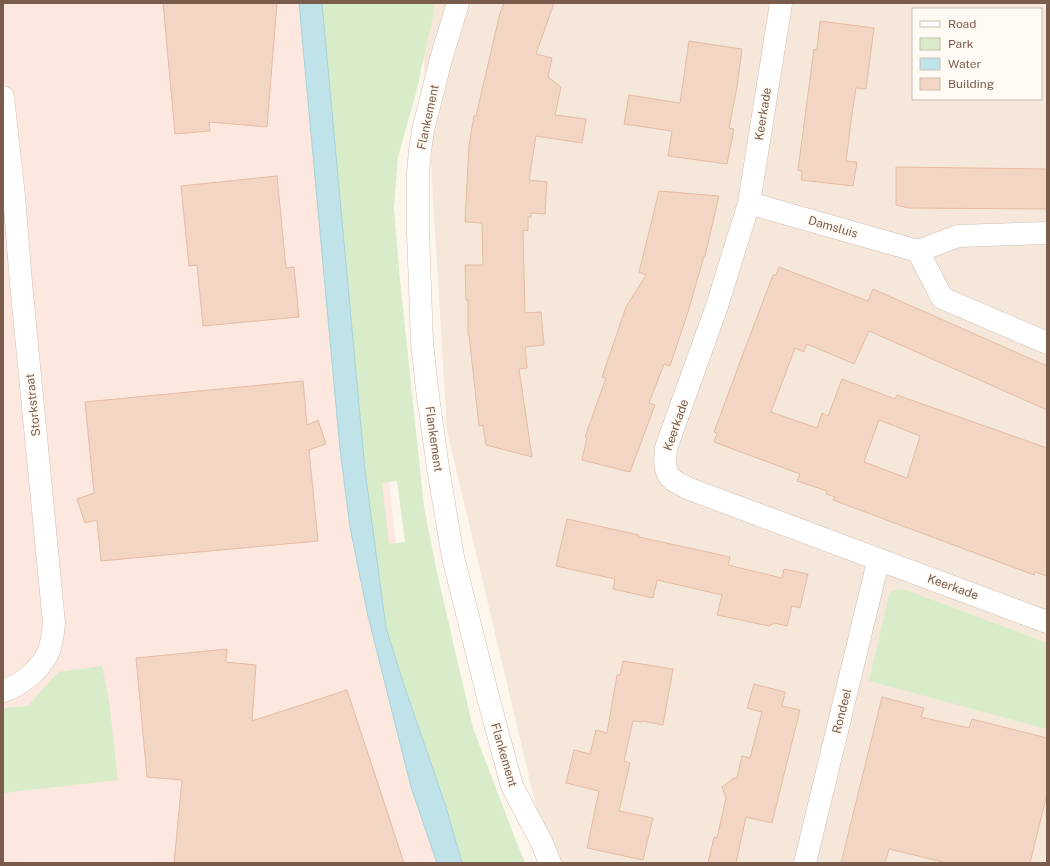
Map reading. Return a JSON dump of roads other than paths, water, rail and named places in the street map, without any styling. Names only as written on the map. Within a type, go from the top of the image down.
[{"type":"street","name":"Flankement","points":[[458,3],[441,58],[423,130],[419,165],[419,263],[422,342],[427,389],[438,468],[453,557],[488,697],[512,786],[542,843],[550,863]]},
{"type":"street","name":"Keerkade","points":[[781,3],[750,203],[717,306],[666,448],[665,462],[667,471],[672,479],[687,488],[1047,622]]},
{"type":"street","name":"Storkstraat","points":[[3,96],[14,196],[54,623],[48,653],[37,669],[25,680],[3,691]]},
{"type":"street","name":"Damsluis","points":[[750,203],[918,251]]},
{"type":"street","points":[[1047,234],[958,236],[918,251],[942,298],[1047,343]]},
{"type":"street","name":"Rondeel","points":[[805,863],[879,560]]},
{"type":"water","points":[[299,3],[322,3],[365,470],[386,628],[446,807],[462,863],[437,863],[411,787],[368,616],[350,527],[340,449]]}]
